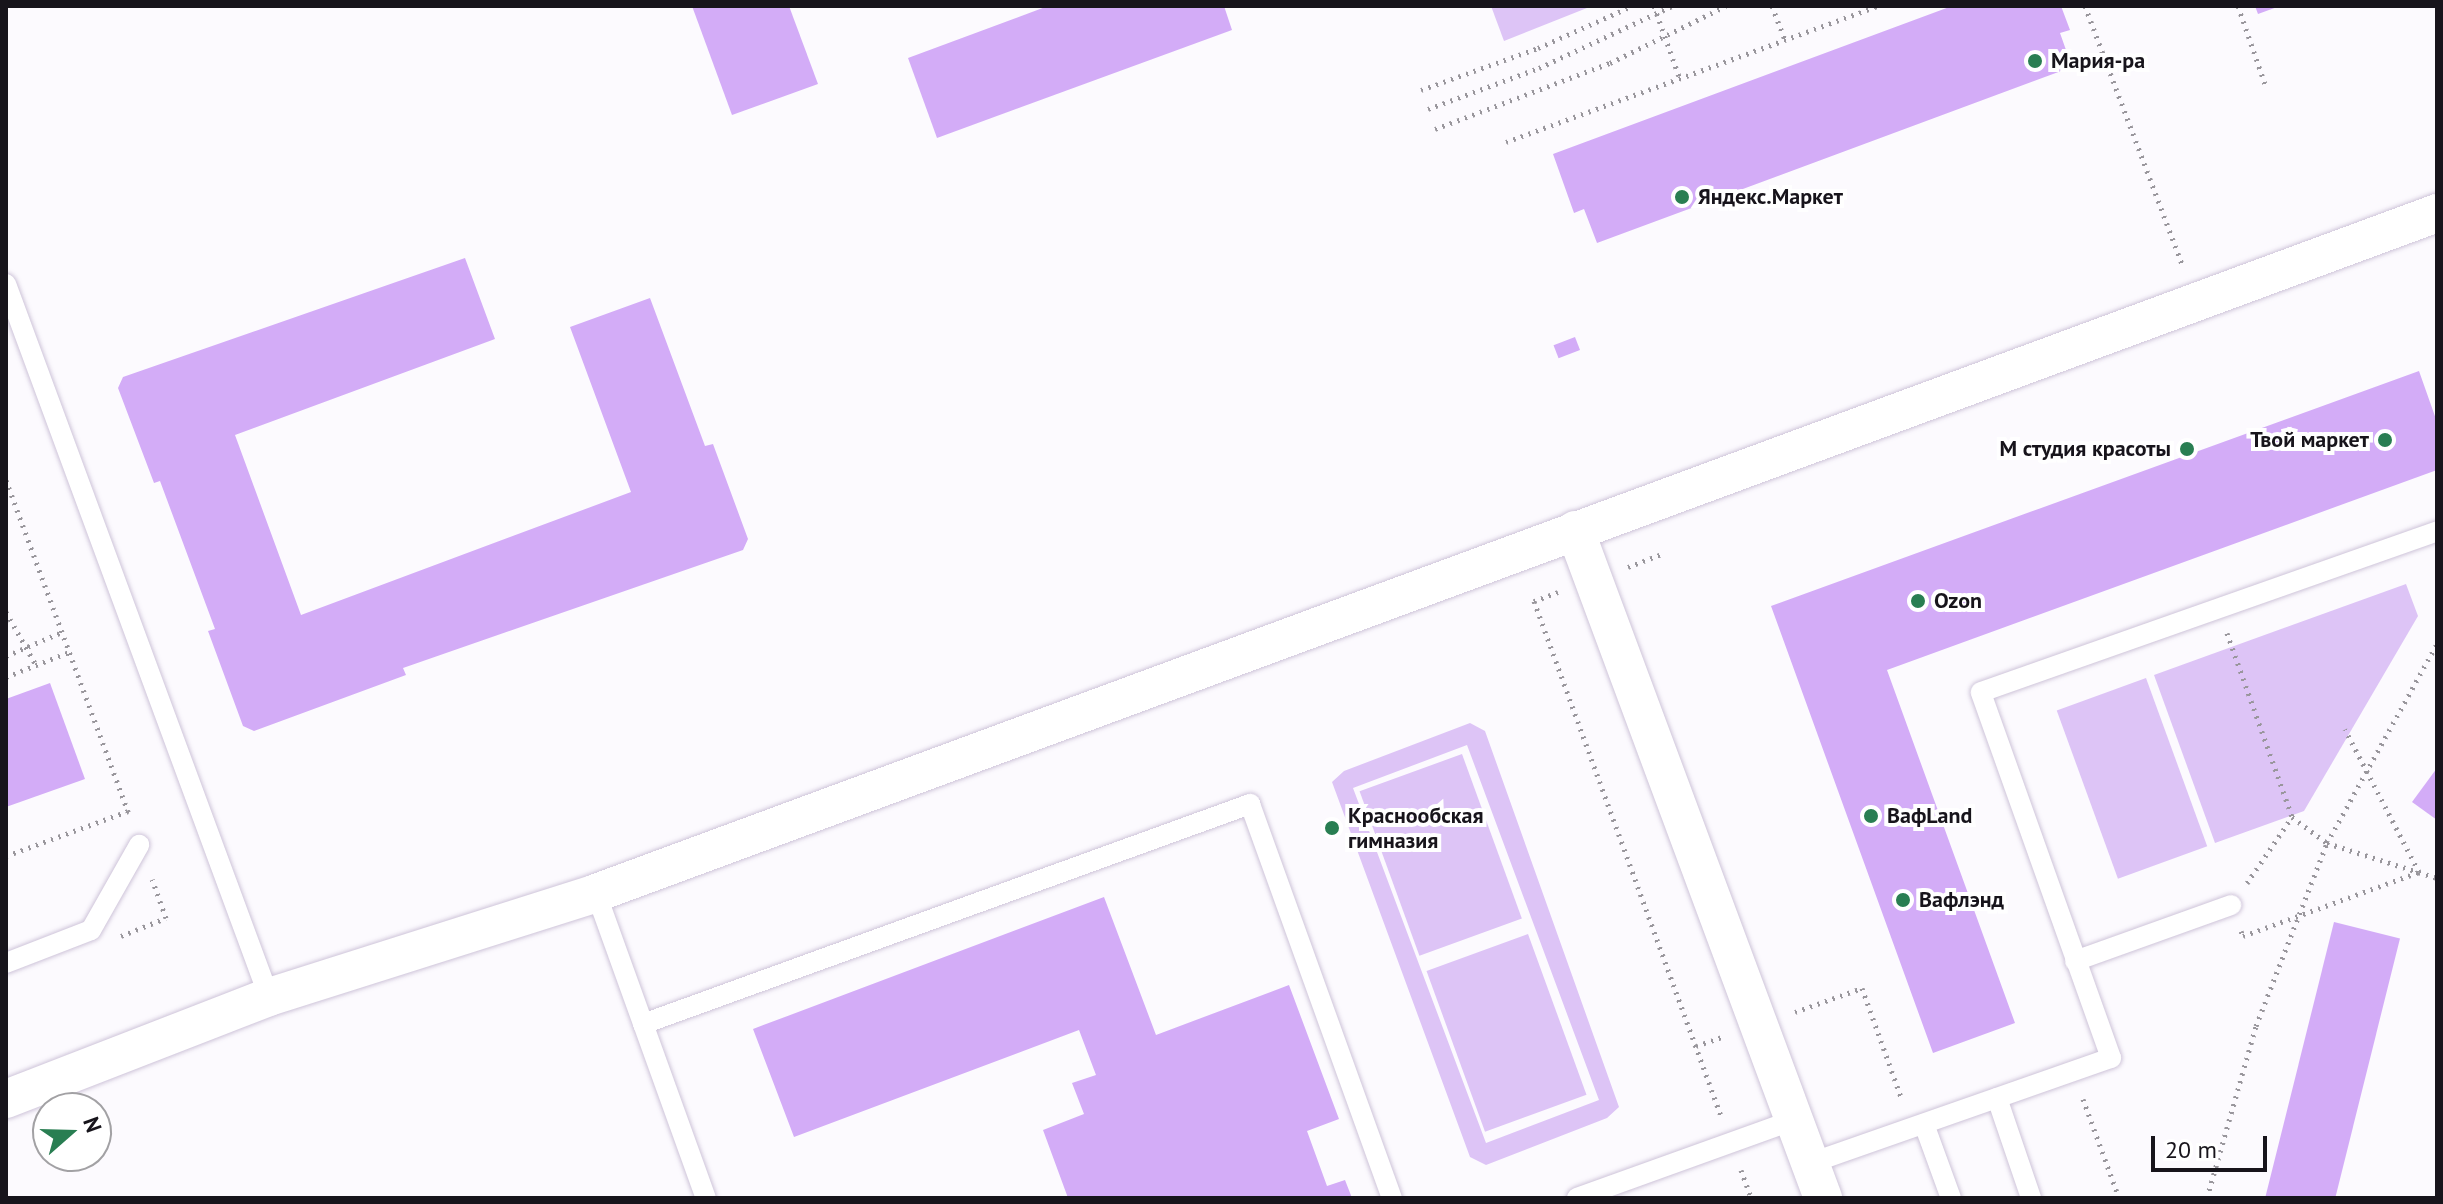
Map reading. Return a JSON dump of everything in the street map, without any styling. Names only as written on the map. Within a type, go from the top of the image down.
[{"type":"street","points":[[6,1099],[269,997],[596,893],[2437,213]]},
{"type":"street","points":[[1575,530],[1817,1180]]},
{"type":"lane","points":[[6,284],[269,997]]},
{"type":"lane","points":[[1817,1180],[1918,1126],[2111,1058],[1981,692],[2437,531]]},
{"type":"lane","points":[[643,1024],[1250,804],[1392,1198]]},
{"type":"lane","points":[[6,963],[91,930],[139,845]]},
{"type":"lane","points":[[596,893],[706,1198]]},
{"type":"lane","points":[[2075,961],[2231,905]]},
{"type":"lane","points":[[1997,1098],[2031,1198]]},
{"type":"lane","points":[[1577,1198],[1796,1119]]},
{"type":"lane","points":[[1918,1126],[1951,1198]]},
{"type":"path","points":[[1421,90],[1538,48],[1632,6]]},
{"type":"path","points":[[1654,6],[1680,79]]},
{"type":"path","points":[[1428,109],[1539,68],[1672,6]]},
{"type":"path","points":[[1435,129],[1553,87],[1726,6]]},
{"type":"path","points":[[1772,6],[1785,40]]},
{"type":"path","points":[[1506,142],[1877,6]]},
{"type":"path","points":[[2085,6],[2196,302]]},
{"type":"path","points":[[2238,6],[2266,87]]},
{"type":"path","points":[[6,480],[139,845]]},
{"type":"path","points":[[1664,553],[1534,601],[1751,1198]]},
{"type":"path","points":[[2218,608],[2292,817],[2327,843],[2437,878]]},
{"type":"path","points":[[6,612],[36,665]]},
{"type":"path","points":[[6,656],[62,632]]},
{"type":"path","points":[[2207,1198],[2256,1026],[2327,843],[2437,644]]},
{"type":"path","points":[[6,677],[69,652]]},
{"type":"path","points":[[2345,729],[2419,872]]},
{"type":"path","points":[[6,856],[128,811]]},
{"type":"path","points":[[2292,817],[2231,905],[2243,936],[2419,872]]},
{"type":"path","points":[[1696,1046],[1862,988],[1918,1126]]},
{"type":"path","points":[[2074,1071],[2119,1198]]},
{"type":"shaded area","points":[[1491,6],[1592,6],[1504,41]]},
{"type":"shaded area","points":[[2406,584],[2418,616],[2304,811],[2215,843],[2154,675]]},
{"type":"shaded area","points":[[2146,678],[2207,846],[2118,879],[2057,710]]},
{"type":"shaded area","points":[[1470,723],[1485,731],[1619,1107],[1607,1118],[1486,1165],[1470,1157],[1332,782],[1344,771]],"holes":[[[1467,745],[1599,1100],[1486,1143],[1353,788]]]},
{"type":"shaded area","points":[[1462,754],[1522,918],[1419,956],[1360,791]]},
{"type":"shaded area","points":[[1528,934],[1586,1095],[1485,1132],[1427,971]]},
{"type":"building","points":[[692,6],[789,6],[818,84],[732,115]]},
{"type":"building","points":[[1048,6],[1224,6],[1232,30],[937,138],[908,58]]},
{"type":"building","points":[[1952,6],[2061,6],[2070,30],[2060,33],[2072,67],[1597,243],[1584,209],[1574,213],[1553,154]]},
{"type":"building","points":[[2255,6],[2280,6],[2258,14]]},
{"type":"building","points":[[465,258],[495,339],[235,435],[301,615],[631,492],[570,327],[650,298],[705,446],[713,444],[748,539],[743,550],[403,668],[406,675],[254,731],[243,726],[208,631],[215,629],[160,481],[154,483],[118,388],[123,377]]},
{"type":"building","points":[[1575,337],[1580,350],[1559,358],[1554,345]]},
{"type":"building","points":[[2419,371],[2437,422],[2437,470],[1887,670],[2015,1023],[1933,1053],[1771,606]]},
{"type":"building","points":[[50,683],[85,779],[6,807],[6,699]]},
{"type":"building","points":[[2437,768],[2437,820],[2412,802]]},
{"type":"building","points":[[1104,897],[1156,1035],[1289,985],[1339,1119],[1307,1131],[1327,1186],[1345,1180],[1352,1198],[1068,1198],[1043,1130],[1084,1114],[1072,1083],[1096,1075],[1079,1030],[794,1137],[753,1029]]},
{"type":"building","points":[[2334,922],[2400,938],[2335,1198],[2265,1198]]},
{"type":"place","name":"Мария-ра","points":[[2035,61]]},
{"type":"place","name":"Яндекс.Маркет","points":[[1682,197]]},
{"type":"place","name":"Твой маркет","points":[[2385,440]]},
{"type":"place","name":"M студия красоты","points":[[2187,449]]},
{"type":"place","name":"Ozon","points":[[1918,601]]},
{"type":"place","name":"ВафLand","points":[[1871,816]]},
{"type":"place","name":"Краснообская гимназия","points":[[1332,828]]},
{"type":"place","name":"Вафлэнд","points":[[1903,900]]}]
